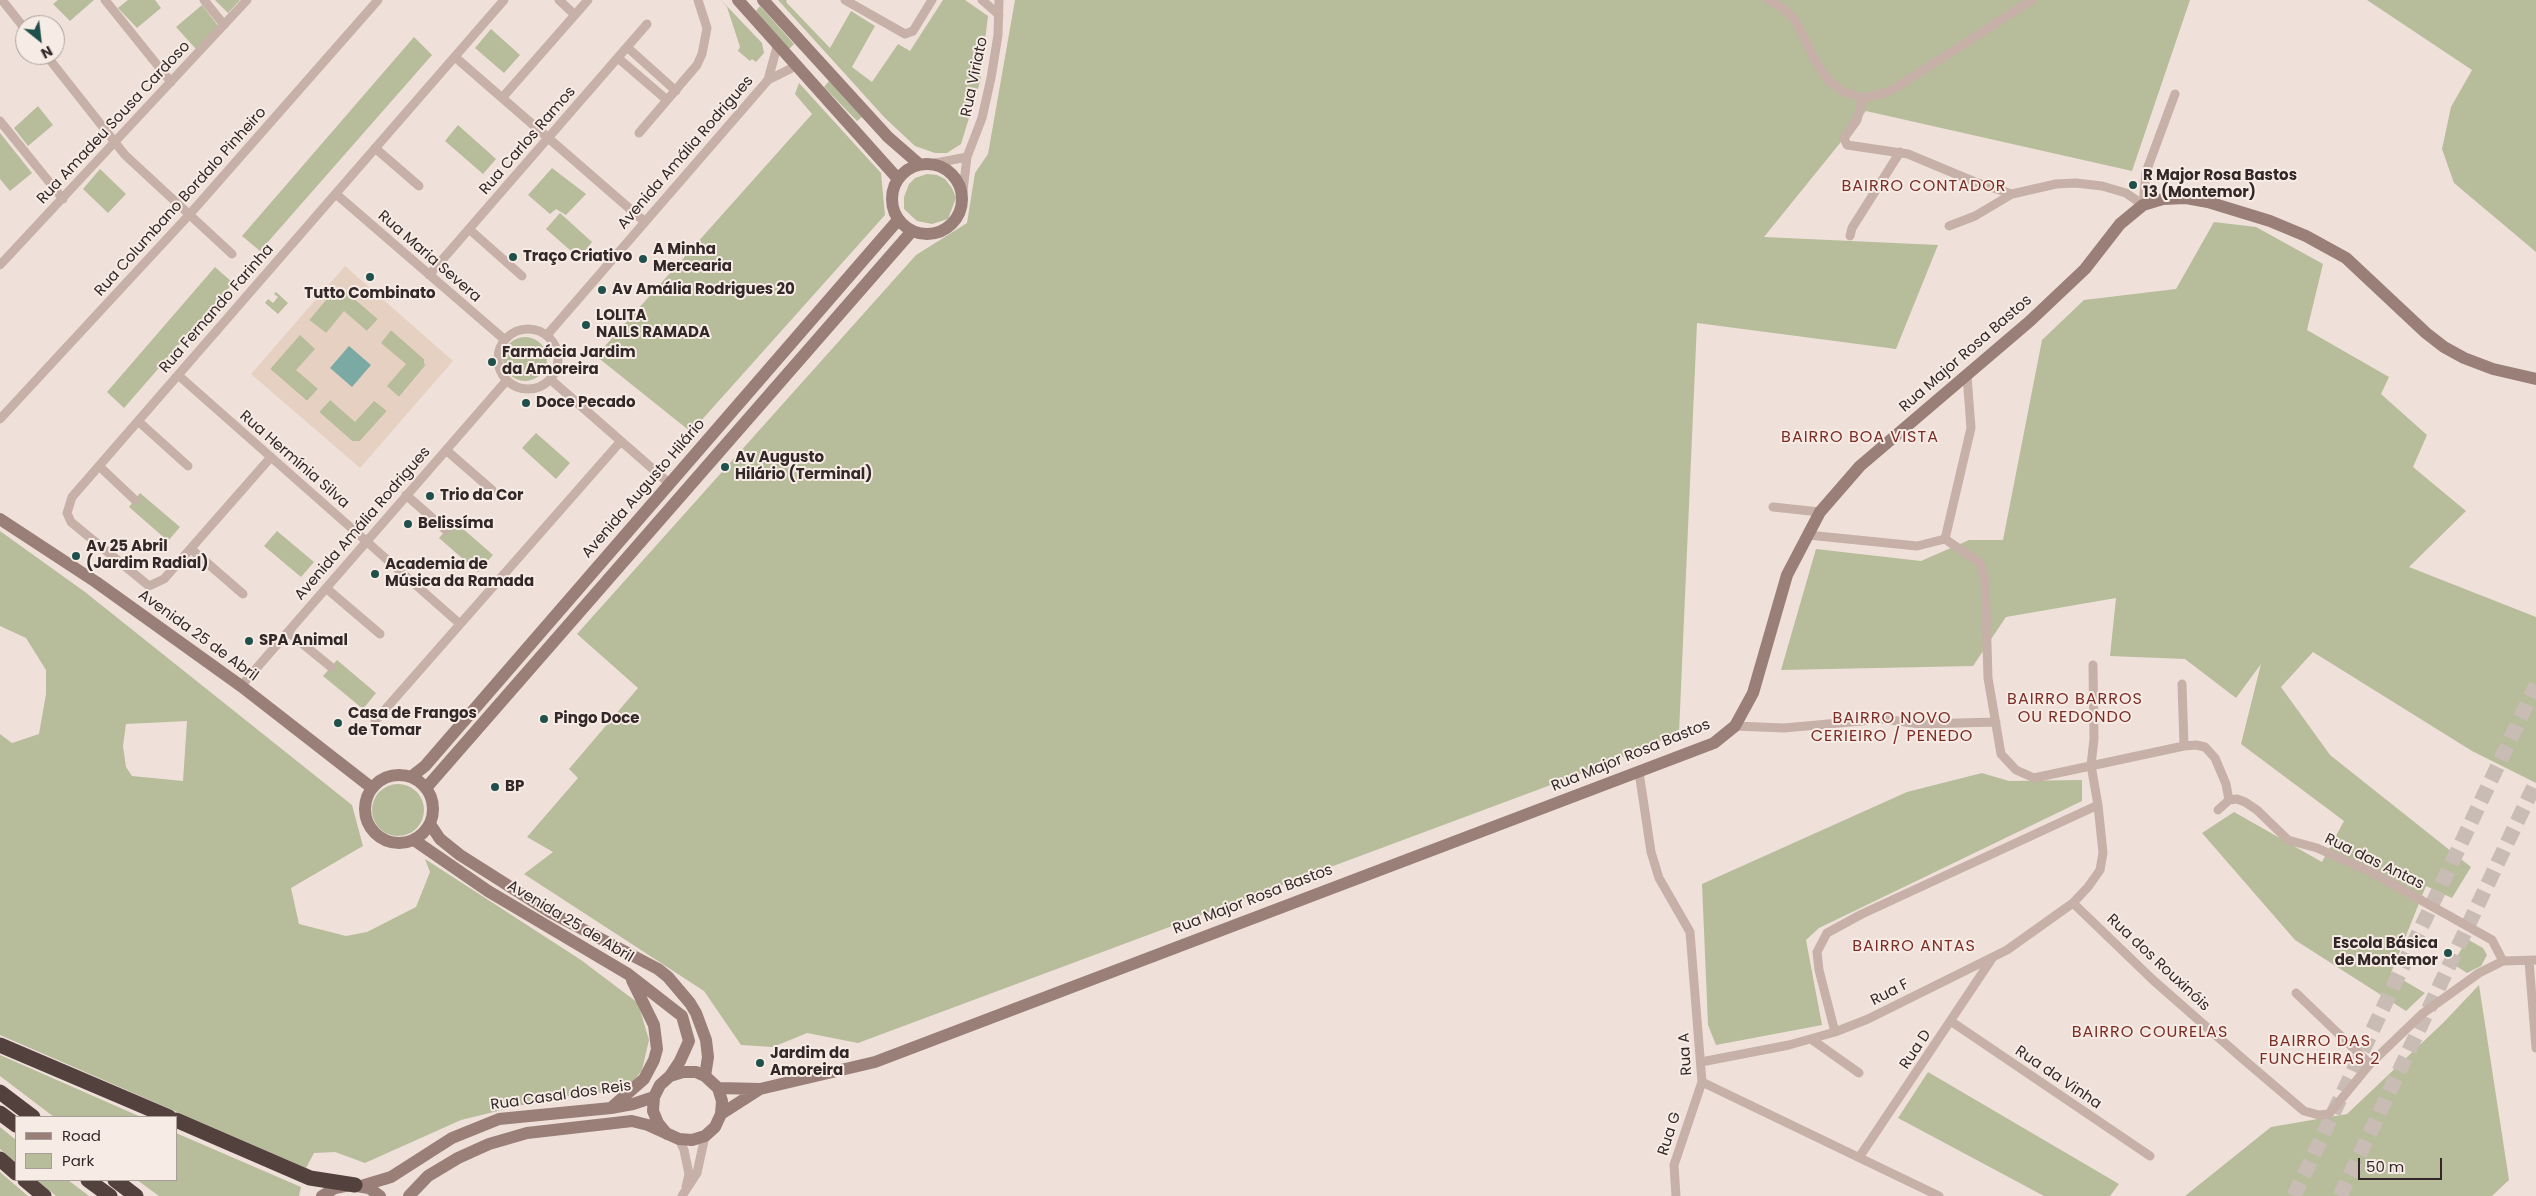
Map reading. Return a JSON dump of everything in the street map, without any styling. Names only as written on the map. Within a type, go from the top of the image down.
[{"type":"highway","points":[[0,1045],[167,1116]]},
{"type":"highway","points":[[0,1092],[32,1116]]},
{"type":"highway","points":[[0,1113],[15,1124]]},
{"type":"highway","points":[[178,1121],[310,1178],[358,1185]]},
{"type":"highway","points":[[0,1159],[15,1172]]},
{"type":"highway","points":[[26,1181],[44,1196]]},
{"type":"highway","points":[[89,1181],[110,1196]]},
{"type":"highway","points":[[116,1181],[136,1196]]},
{"type":"main road","points":[[738,0],[898,179]]},
{"type":"main road","points":[[763,0],[888,137],[925,164],[946,169],[957,180],[962,200],[958,216],[942,231],[932,234],[912,231],[898,220],[892,199],[898,179],[911,168],[925,164]]},
{"type":"main road","name":"Rua Major Rosa Bastos","points":[[760,1089],[875,1062],[1714,743],[1735,726],[1753,692],[1787,575],[1820,512],[1860,466],[2030,321],[2085,269],[2120,224],[2144,205],[2164,199],[2186,198],[2208,202],[2270,221],[2306,236],[2346,258],[2426,333],[2444,347],[2464,358],[2493,369],[2536,379]]},
{"type":"main road","name":"Avenida Augusto Hilário","points":[[411,777],[425,766],[898,220]]},
{"type":"main road","name":"Avenida Augusto Hilário","points":[[426,788],[912,231]]},
{"type":"main road","name":"Avenida 25 de Abril","points":[[0,519],[96,582],[241,686],[372,788]]},
{"type":"main road","points":[[390,776],[411,777],[426,788],[433,805],[430,824],[424,833],[414,840],[403,844],[391,843],[380,839],[372,831],[366,821],[364,810],[366,798],[380,780],[390,776]]},
{"type":"main road","name":"Avenida 25 de Abril","points":[[430,824],[440,839],[460,855],[550,912],[658,969],[668,977],[690,1003],[706,1040],[708,1057],[705,1076]]},
{"type":"main road","name":"Avenida 25 de Abril","points":[[414,840],[488,891],[628,974],[641,994],[654,1024],[657,1049],[654,1060],[644,1079],[610,1108]]},
{"type":"main road","name":"Rua Casal dos Reis","points":[[322,1196],[335,1188],[391,1177],[452,1138],[499,1119],[610,1108],[633,1104],[654,1097],[660,1085],[670,1076],[688,1046],[689,1037],[682,1016],[628,974]]},
{"type":"main road","points":[[409,1196],[428,1176],[458,1158],[489,1144],[546,1130],[632,1121],[679,1139],[692,1140],[705,1136],[715,1127],[721,1114],[722,1101],[718,1088],[705,1076],[696,1072],[683,1072],[670,1076]]},
{"type":"main road","points":[[718,1088],[760,1089]]},
{"type":"main road","points":[[721,1114],[760,1089]]},
{"type":"main road","points":[[654,1097],[653,1111],[658,1124],[667,1134]]},
{"type":"main road","points":[[358,1185],[380,1196]]},
{"type":"street","points":[[2,0],[15,16]]},
{"type":"street","points":[[105,0],[171,82]]},
{"type":"street","points":[[204,0],[224,25]]},
{"type":"street","name":"Rua Amadeu Sousa Cardoso","points":[[1,261],[63,199],[247,0]]},
{"type":"street","name":"Rua Columbano Bordalo Pinheiro","points":[[0,419],[189,215],[378,0]]},
{"type":"street","name":"Rua Fernando Farinha","points":[[271,457],[164,579],[149,586],[71,522],[66,513],[72,497],[504,0]]},
{"type":"street","points":[[559,0],[575,15]]},
{"type":"street","points":[[502,98],[588,0]]},
{"type":"street","points":[[639,133],[697,65],[705,42],[706,28],[698,0]]},
{"type":"street","points":[[845,0],[905,34],[913,31],[932,0]]},
{"type":"street","points":[[982,0],[999,16]]},
{"type":"street","name":"Rua Viriato","points":[[962,200],[966,157],[982,118],[992,78],[999,0]]},
{"type":"street","points":[[1768,0],[1783,8],[1795,20],[1816,62],[1829,81],[1844,92],[1863,98],[1882,94],[1897,87],[2032,0]]},
{"type":"street","name":"Rua Carlos Ramos","points":[[429,275],[647,24]]},
{"type":"street","name":"Avenida Amália Rodrigues","points":[[768,80],[778,43]]},
{"type":"street","points":[[627,47],[676,91]]},
{"type":"street","points":[[455,57],[645,222]]},
{"type":"street","points":[[618,58],[667,100]]},
{"type":"street","points":[[54,65],[126,155],[232,254]]},
{"type":"street","name":"Avenida Amália Rodrigues","points":[[547,335],[768,80],[798,66]]},
{"type":"street","points":[[2144,205],[2146,172],[2175,94]]},
{"type":"street","points":[[1863,98],[1857,120],[1844,138],[1845,144],[1900,152],[1975,182],[2012,194]]},
{"type":"street","points":[[0,121],[63,199]]},
{"type":"street","points":[[375,148],[419,186]]},
{"type":"street","points":[[1850,236],[1852,228],[1900,152]]},
{"type":"street","points":[[925,164],[966,157]]},
{"type":"street","points":[[1949,226],[1975,216],[2012,194],[2056,184],[2076,183],[2102,186],[2126,193],[2144,205]]},
{"type":"street","name":"Rua Maria Severa","points":[[336,194],[505,340]]},
{"type":"street","points":[[469,229],[522,276]]},
{"type":"street","points":[[520,330],[539,330],[547,335],[553,341],[558,356],[558,365],[550,379],[542,385],[524,388],[507,380],[499,365],[498,356],[505,340],[520,330]]},
{"type":"street","name":"Rua Hermínia Silva","points":[[178,376],[460,624]]},
{"type":"street","points":[[1945,539],[1971,428],[1967,376]]},
{"type":"street","points":[[550,379],[670,484]]},
{"type":"street","name":"Avenida Amália Rodrigues","points":[[241,686],[507,380]]},
{"type":"street","points":[[0,404],[7,411]]},
{"type":"street","points":[[138,421],[188,466]]},
{"type":"street","points":[[375,721],[620,441]]},
{"type":"street","points":[[446,450],[492,490]]},
{"type":"street","points":[[99,466],[135,500]]},
{"type":"street","points":[[406,496],[446,530]]},
{"type":"street","points":[[1773,507],[1820,512]]},
{"type":"street","points":[[1808,535],[1917,546],[1945,539],[1980,563],[1985,579],[1988,678],[2001,754],[2016,770],[2034,778],[2184,746],[2205,747],[2214,758],[2226,784],[2229,800],[2218,810]]},
{"type":"street","points":[[191,549],[243,594]]},
{"type":"street","points":[[326,588],[380,634]]},
{"type":"street","points":[[288,632],[331,667]]},
{"type":"street","name":"Rua F","points":[[1701,1062],[1811,1039],[1868,1019],[1993,957],[2073,903],[2100,870],[2103,853],[2098,805],[2091,765],[2094,739],[2093,665]]},
{"type":"street","points":[[2182,684],[2184,746]]},
{"type":"street","points":[[1735,726],[1784,728],[1883,719],[1920,724],[1996,722]]},
{"type":"street","name":"Rua A","points":[[1639,772],[1650,852],[1659,878],[1690,932],[1702,1082],[1860,1156],[1939,1196]]},
{"type":"street","name":"Rua das Antas","points":[[2229,800],[2237,799],[2257,810],[2288,840],[2317,848],[2362,868],[2492,940],[2503,961]]},
{"type":"street","points":[[1835,1032],[1819,970],[1817,952],[1828,933],[1862,914],[2098,805]]},
{"type":"street","name":"Rua dos Rouxinóis","points":[[2073,903],[2152,980],[2304,1111],[2319,1115],[2329,1114],[2370,1064]]},
{"type":"street","name":"Rua D","points":[[1860,1156],[1952,1022],[1993,957]]},
{"type":"street","points":[[2296,993],[2370,1064],[2422,1014],[2479,973],[2503,961],[2532,961],[2536,1048]]},
{"type":"street","name":"Rua da Vinha","points":[[1952,1022],[2150,1156]]},
{"type":"street","points":[[1811,1039],[1859,1073]]},
{"type":"street","name":"Rua G","points":[[1676,1196],[1674,1165],[1702,1082]]},
{"type":"street","points":[[683,1194],[697,1173],[705,1136]]},
{"type":"street","points":[[679,1139],[689,1174],[683,1194]]},
{"type":"green space","points":[[58,0],[94,0],[70,21],[53,4]]},
{"type":"green space","points":[[128,0],[155,0],[161,8],[137,28],[118,8]]},
{"type":"green space","points":[[215,0],[240,0],[228,13]]},
{"type":"green space","points":[[721,0],[762,43],[764,53],[756,62],[752,59],[750,61],[738,51],[740,47],[727,7]]},
{"type":"green space","points":[[778,0],[787,0],[786,2],[830,48],[851,11],[875,26],[852,67],[872,82],[898,44],[910,51],[943,0],[965,0],[988,16],[980,82],[961,144],[947,153],[935,153],[915,146],[885,118]]},
{"type":"green space","points":[[1015,0],[2190,0],[2132,171],[1866,111],[1764,237],[1938,245],[1896,349],[1697,323],[1679,733],[1599,767],[858,1043],[807,1033],[773,1047],[741,1045],[704,991],[524,874],[553,852],[527,837],[578,778],[569,769],[638,688],[577,634],[916,255],[967,223],[975,173],[988,154]]},
{"type":"green space","points":[[2367,0],[2536,0],[2536,252],[2454,183],[2442,149],[2451,107],[2472,70]]},
{"type":"green space","points":[[202,5],[219,27],[196,49],[176,27]]},
{"type":"green space","points":[[760,6],[794,44],[789,49],[756,11]]},
{"type":"green space","points":[[491,29],[520,55],[504,73],[475,48]]},
{"type":"green space","points":[[414,37],[432,55],[260,251],[242,236]]},
{"type":"green space","points":[[829,81],[862,117],[857,121],[824,87]]},
{"type":"green space","points":[[799,83],[881,173],[885,215],[691,432],[596,356],[812,114],[795,94]]},
{"type":"green space","points":[[38,106],[53,125],[28,146],[14,128]]},
{"type":"green space","points":[[458,125],[496,159],[483,174],[445,141]]},
{"type":"green space","points":[[0,133],[32,173],[10,191],[0,179]]},
{"type":"green space","points":[[552,168],[586,194],[566,215],[556,209],[550,214],[528,195]]},
{"type":"green space","points":[[100,169],[126,194],[108,213],[83,189]]},
{"type":"green space","points":[[927,174],[937,175],[945,179],[952,188],[956,198],[948,219],[932,224],[917,221],[904,209],[904,197],[909,184],[915,178]]},
{"type":"green space","points":[[560,213],[592,242],[579,258],[546,229]]},
{"type":"green space","points":[[2214,222],[2256,227],[2323,264],[2307,330],[2389,377],[2381,394],[2427,435],[2413,467],[2466,511],[2409,567],[2536,617],[2536,783],[2472,751],[2313,652],[2281,687],[2330,755],[2471,867],[2452,898],[2426,886],[2391,973],[2425,993],[2406,1011],[2295,940],[2202,833],[2234,812],[2322,862],[2344,821],[2241,744],[2261,664],[2236,698],[2185,659],[2110,656],[2116,598],[2006,617],[1973,666],[1781,670],[1816,549],[1921,561],[1969,540],[2003,540],[2042,340],[2084,300],[2176,289]]},
{"type":"green space","points":[[215,267],[233,283],[124,408],[107,392]]},
{"type":"green space","points":[[335,289],[343,289],[378,319],[367,331],[326,333],[309,320]]},
{"type":"green space","points":[[276,292],[288,303],[278,314],[265,303],[268,299],[273,303],[278,297],[274,294]]},
{"type":"green space","points":[[391,330],[424,359],[425,366],[399,397],[387,387],[381,342]]},
{"type":"green space","points":[[300,334],[316,348],[318,389],[307,401],[270,369]]},
{"type":"green space","points":[[525,337],[537,341],[543,347],[547,359],[543,371],[537,377],[525,381],[513,377],[507,371],[503,359],[507,347],[513,341]]},
{"type":"green space","points":[[330,400],[375,400],[387,411],[360,441],[352,441],[319,412]]},
{"type":"green space","points":[[536,433],[570,463],[556,479],[522,448]]},
{"type":"green space","points":[[140,493],[180,527],[168,541],[129,507]]},
{"type":"green space","points":[[454,521],[493,555],[478,572],[439,538]]},
{"type":"green space","points":[[0,531],[85,592],[352,805],[363,846],[291,888],[299,924],[346,936],[367,932],[416,907],[430,872],[425,859],[581,960],[638,1003],[649,1040],[642,1070],[627,1090],[551,1098],[461,1120],[365,1163],[335,1152],[314,1153],[306,1168],[0,1035],[0,734],[12,743],[39,734],[46,694],[46,670],[26,638],[0,626]],"holes":[[[187,721],[183,781],[132,776],[126,767],[123,746],[126,724]]]},
{"type":"green space","points":[[277,531],[314,562],[301,577],[264,546]]},
{"type":"green space","points":[[337,660],[376,693],[363,709],[323,676]]},
{"type":"green space","points":[[1982,773],[2009,781],[2082,780],[2082,801],[1819,928],[1806,940],[1822,1025],[1716,1045],[1708,1025],[1702,884],[1907,792]]},
{"type":"green space","points":[[398,784],[412,788],[420,796],[424,810],[420,824],[412,832],[398,836],[384,832],[376,824],[372,810],[376,796],[384,788]]},
{"type":"green space","points":[[2467,939],[2483,948],[2487,955],[2481,966],[2467,973],[2453,964]]},
{"type":"green space","points":[[2479,985],[2509,1180],[2492,1196],[2185,1196],[2271,1127],[2347,1114],[2444,1022]]},
{"type":"green space","points":[[0,1055],[139,1116],[53,1116],[0,1076]]},
{"type":"green space","points":[[1928,1072],[2119,1184],[2110,1196],[2044,1196],[1898,1118]]},
{"type":"green space","points":[[0,1127],[15,1139],[15,1162],[0,1149]]},
{"type":"green space","points":[[178,1134],[301,1187],[299,1196],[159,1196],[138,1181],[178,1181]]},
{"type":"green space","points":[[0,1172],[28,1196],[0,1196]]},
{"type":"green space","points":[[38,1181],[69,1181],[89,1196],[56,1196]]},
{"type":"shaded area","points":[[345,266],[453,361],[360,468],[251,374]],"holes":[[[335,289],[343,289],[378,319],[367,331],[344,311],[326,333],[309,320]],[[391,330],[424,359],[425,366],[399,397],[387,386],[406,364],[381,343]],[[300,335],[315,349],[296,370],[318,389],[307,401],[270,369]],[[330,400],[355,422],[374,401],[387,411],[360,441],[352,441],[319,412]]]},
{"type":"water","points":[[349,346],[371,365],[352,387],[330,368]]},
{"type":"tunnel","points":[[2294,1196],[2536,685]]},
{"type":"tunnel","points":[[2340,1196],[2536,782]]},
{"type":"place","name":"R Major Rosa Bastos 13 (Montemor)","points":[[2133,185]]},
{"type":"place","name":"Traço Criativo","points":[[513,257]]},
{"type":"place","name":"A Minha Mercearia","points":[[643,259]]},
{"type":"place","name":"Tutto Combinato","points":[[370,277]]},
{"type":"place","name":"Av Amália Rodrigues 20","points":[[602,290]]},
{"type":"place","name":"LOLITA NAILS RAMADA","points":[[586,325]]},
{"type":"place","name":"Farmácia Jardim da Amoreira","points":[[492,362]]},
{"type":"place","name":"Doce Pecado","points":[[526,403]]},
{"type":"place","name":"Av Augusto Hilário (Terminal)","points":[[725,467]]},
{"type":"place","name":"Trio da Cor","points":[[430,496]]},
{"type":"place","name":"Belissíma","points":[[408,524]]},
{"type":"place","name":"Av 25 Abril (Jardim Radial)","points":[[76,556]]},
{"type":"place","name":"Academia de Música da Ramada","points":[[375,574]]},
{"type":"place","name":"SPA Animal","points":[[249,641]]},
{"type":"place","name":"Pingo Doce","points":[[544,719]]},
{"type":"place","name":"Casa de Frangos de Tomar","points":[[338,723]]},
{"type":"place","name":"BP","points":[[495,787]]},
{"type":"place","name":"Escola Básica de Montemor","points":[[2448,953]]},
{"type":"place","name":"Jardim da Amoreira","points":[[760,1063]]},
{"type":"district","name":"BAIRRO CONTADOR","points":[[1924,187]]},
{"type":"district","name":"BAIRRO BOA VISTA","points":[[1860,438]]},
{"type":"district","name":"BAIRRO BARROS OU REDONDO","points":[[2075,709]]},
{"type":"district","name":"BAIRRO NOVO CERIEIRO / PENEDO","points":[[1892,728]]},
{"type":"district","name":"BAIRRO ANTAS","points":[[1914,947]]},
{"type":"district","name":"BAIRRO COURELAS","points":[[2150,1033]]},
{"type":"district","name":"BAIRRO DAS FUNCHEIRAS 2","points":[[2320,1051]]}]
